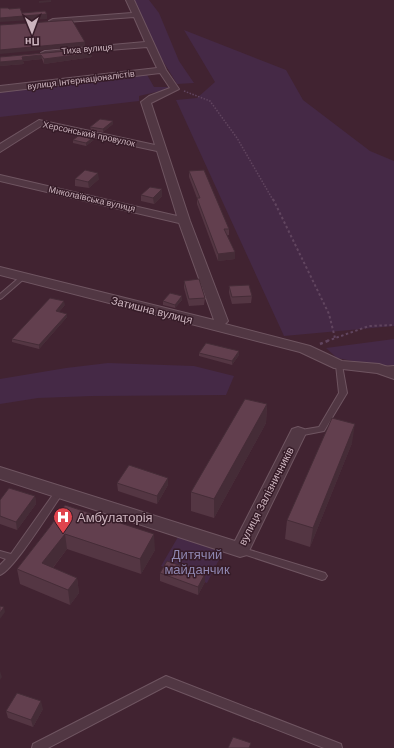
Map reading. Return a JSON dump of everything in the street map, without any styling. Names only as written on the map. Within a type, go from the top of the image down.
[{"type":"street","points":[[130,0],[162,70],[175,88],[166,93],[152,97],[146,102],[184,221],[221,321],[216,326]]},
{"type":"street","points":[[42,22],[137,15]]},
{"type":"street","name":"Тиха вулиця","points":[[39,54],[150,44]]},
{"type":"street","name":"вулиця Інтернаціоналістів","points":[[0,89],[162,70]]},
{"type":"street","name":"Херсонський провулок","points":[[0,149],[39,123],[161,149]]},
{"type":"street","name":"Миколаївська вулиця","points":[[0,178],[184,221]]},
{"type":"street","name":"Затишна вулиця","points":[[0,271],[305,349],[339,365],[387,368],[394,374]]},
{"type":"street","name":"вулиця Залізничників","points":[[0,472],[240,550],[298,433]]},
{"type":"lane","points":[[0,298],[23,277]]},
{"type":"lane","points":[[298,433],[322,429],[343,394],[339,365]]},
{"type":"lane","points":[[0,571],[13,558],[60,491]]},
{"type":"lane","points":[[240,550],[322,576]]},
{"type":"lane","points":[[0,554],[13,558]]},
{"type":"lane","points":[[37,748],[166,681],[337,748]]},
{"type":"path","points":[[175,88],[210,101],[237,138],[272,197],[329,314],[335,338]]},
{"type":"path","points":[[305,349],[369,326],[394,324]]},
{"type":"green space","points":[[133,0],[149,0],[159,13],[179,61],[194,83],[177,84],[155,48]]},
{"type":"green space","points":[[184,30],[286,70],[303,100],[370,151],[394,161],[394,326],[284,336],[176,100],[197,98],[215,82]]},
{"type":"green space","points":[[146,73],[154,87],[169,87],[169,89],[139,96],[139,101],[0,117],[0,88]]},
{"type":"green space","points":[[394,339],[394,365],[379,366],[337,358],[326,348]]},
{"type":"green space","points":[[108,363],[194,366],[234,376],[226,395],[38,398],[0,404],[0,379],[66,368]]},
{"type":"green space","name":"Дитячий майданчик","points":[[178,537],[223,552],[207,583],[161,566]]},
{"type":"building","points":[[0,8],[20,8],[22,13],[45,11],[47,14],[0,18]]},
{"type":"building","points":[[72,20],[85,42],[0,50],[0,25]]},
{"type":"building","points":[[89,49],[91,53],[44,59],[41,55],[22,57],[23,60],[0,62],[0,57]]},
{"type":"building","points":[[100,119],[113,121],[103,129],[90,127]]},
{"type":"building","points":[[82,133],[95,136],[86,143],[73,140]]},
{"type":"building","points":[[85,170],[98,173],[88,182],[75,179]]},
{"type":"building","points":[[204,170],[229,229],[224,229],[235,252],[218,254],[197,198],[200,198],[189,171]]},
{"type":"building","points":[[150,187],[162,189],[153,198],[141,195]]},
{"type":"building","points":[[199,279],[205,298],[189,299],[184,281]]},
{"type":"building","points":[[249,285],[252,296],[232,297],[229,286]]},
{"type":"building","points":[[170,293],[182,296],[175,305],[163,301]]},
{"type":"building","points":[[50,298],[64,301],[56,311],[67,314],[39,345],[12,339]]},
{"type":"building","points":[[206,343],[239,351],[232,361],[199,353]]},
{"type":"building","points":[[245,399],[267,404],[214,499],[191,492]]},
{"type":"building","points":[[332,418],[355,424],[313,528],[287,520]]},
{"type":"building","points":[[129,465],[168,478],[157,496],[117,483]]},
{"type":"building","points":[[9,488],[35,496],[16,522],[0,516],[0,500]]},
{"type":"building","points":[[65,505],[154,534],[140,559],[65,534],[42,563],[77,578],[68,590],[17,569]]},
{"type":"building","points":[[167,561],[205,574],[198,587],[160,573]]},
{"type":"building","points":[[0,606],[4,607],[0,613]]},
{"type":"building","points":[[17,693],[41,701],[31,720],[6,711]]},
{"type":"building","points":[[233,737],[251,743],[249,748],[228,748]]},
{"type":"place","name":"Амбулаторія","points":[[63,534]]}]
